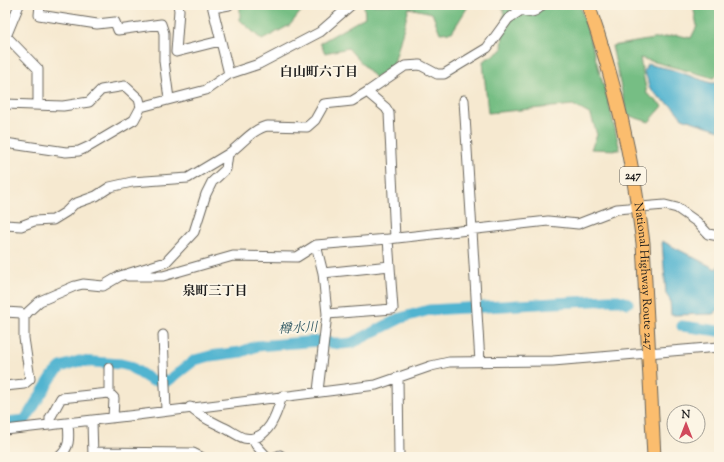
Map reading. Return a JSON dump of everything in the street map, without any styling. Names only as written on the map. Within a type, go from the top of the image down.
[{"type":"highway","name":"National Highway Route 247","points":[[588,5],[603,46],[619,103],[639,208],[643,243],[654,457]]},
{"type":"street","points":[[19,5],[6,37],[38,69],[38,105]]},
{"type":"street","points":[[40,5],[39,15],[97,24],[115,22],[118,30],[161,24],[164,33],[164,61],[169,99]]},
{"type":"street","points":[[178,5],[180,10],[176,52],[220,41]]},
{"type":"street","points":[[228,74],[213,7],[229,5]]},
{"type":"street","points":[[141,107],[206,90],[228,74],[259,64],[326,28],[350,5]]},
{"type":"street","points":[[512,5],[520,11],[530,13],[542,5]]},
{"type":"street","points":[[5,224],[21,226],[34,221],[53,220],[66,212],[74,204],[96,196],[110,187],[132,182],[188,178],[228,154],[263,126],[307,127],[315,120],[324,104],[352,101],[405,66],[420,65],[437,74],[444,74],[487,48],[508,19],[520,11]]},
{"type":"street","points":[[5,104],[63,106],[88,102],[101,90],[125,86],[139,99],[141,107],[134,120],[79,151],[57,151],[5,143]]},
{"type":"street","points":[[327,314],[393,309],[390,266],[389,113],[367,92]]},
{"type":"street","points":[[464,100],[480,362]]},
{"type":"street","points":[[24,317],[40,301],[58,293],[83,284],[103,286],[120,276],[166,262],[194,232],[209,187],[227,166],[228,154]]},
{"type":"street","points":[[120,276],[163,276],[233,256],[297,257],[316,245],[391,239],[548,221],[578,224],[617,209],[665,205],[673,206],[691,217],[708,234],[719,236]]},
{"type":"street","points":[[316,245],[324,274],[327,314],[318,391]]},
{"type":"street","points":[[324,274],[390,266]]},
{"type":"street","points":[[5,312],[22,313],[24,317],[24,338],[30,379],[24,384],[5,386]]},
{"type":"street","points":[[163,335],[166,411]]},
{"type":"street","points":[[7,429],[92,421],[190,407],[376,385],[431,366],[449,362],[552,360],[719,347]]},
{"type":"street","points":[[109,368],[109,393]]},
{"type":"street","points":[[398,378],[399,457]]},
{"type":"street","points":[[109,393],[114,398],[113,418]]},
{"type":"street","points":[[50,425],[50,418],[61,398],[109,393]]},
{"type":"street","points":[[190,407],[197,414],[244,438],[253,438],[267,430],[276,416],[282,396]]},
{"type":"street","points":[[92,421],[93,455],[193,453],[201,457]]},
{"type":"street","points":[[59,457],[65,453],[69,444],[68,423]]},
{"type":"street","points":[[253,438],[256,445],[267,457]]},
{"type":"street","points":[[275,457],[280,455],[283,457]]},
{"type":"green space","points":[[240,5],[306,5],[290,25],[262,40],[240,20]]},
{"type":"green space","points":[[364,5],[469,5],[452,32],[440,33],[432,13],[409,8],[393,67],[375,78],[348,48],[325,53],[320,43],[365,17]]},
{"type":"green space","points":[[497,5],[580,5],[609,104],[620,150],[591,149],[597,135],[591,115],[573,105],[488,113],[483,61],[502,50],[504,10]]},
{"type":"green space","points":[[693,5],[719,5],[719,74],[714,78],[640,58],[647,94],[663,106],[649,122],[627,115],[612,46],[677,35],[691,38],[697,26]]},
{"type":"water","points":[[647,64],[670,69],[711,83],[719,83],[719,130],[682,118],[673,107],[649,88],[644,72]]},
{"type":"water","points":[[662,241],[716,269],[719,265],[719,310],[714,314],[671,315],[670,300],[666,294]]},
{"type":"waterway","name":"樽水川","points":[[5,422],[25,420],[53,375],[61,367],[79,361],[121,364],[129,366],[151,380],[168,381],[195,360],[210,356],[241,352],[257,346],[319,341],[340,344],[352,343],[401,318],[429,310],[609,300],[618,300],[628,303]]},
{"type":"waterway","name":"樽水川","points":[[682,326],[719,331]]},
{"type":"district","name":"白山町六丁目","points":[[319,73]]},
{"type":"district","name":"泉町三丁目","points":[[215,292]]}]
